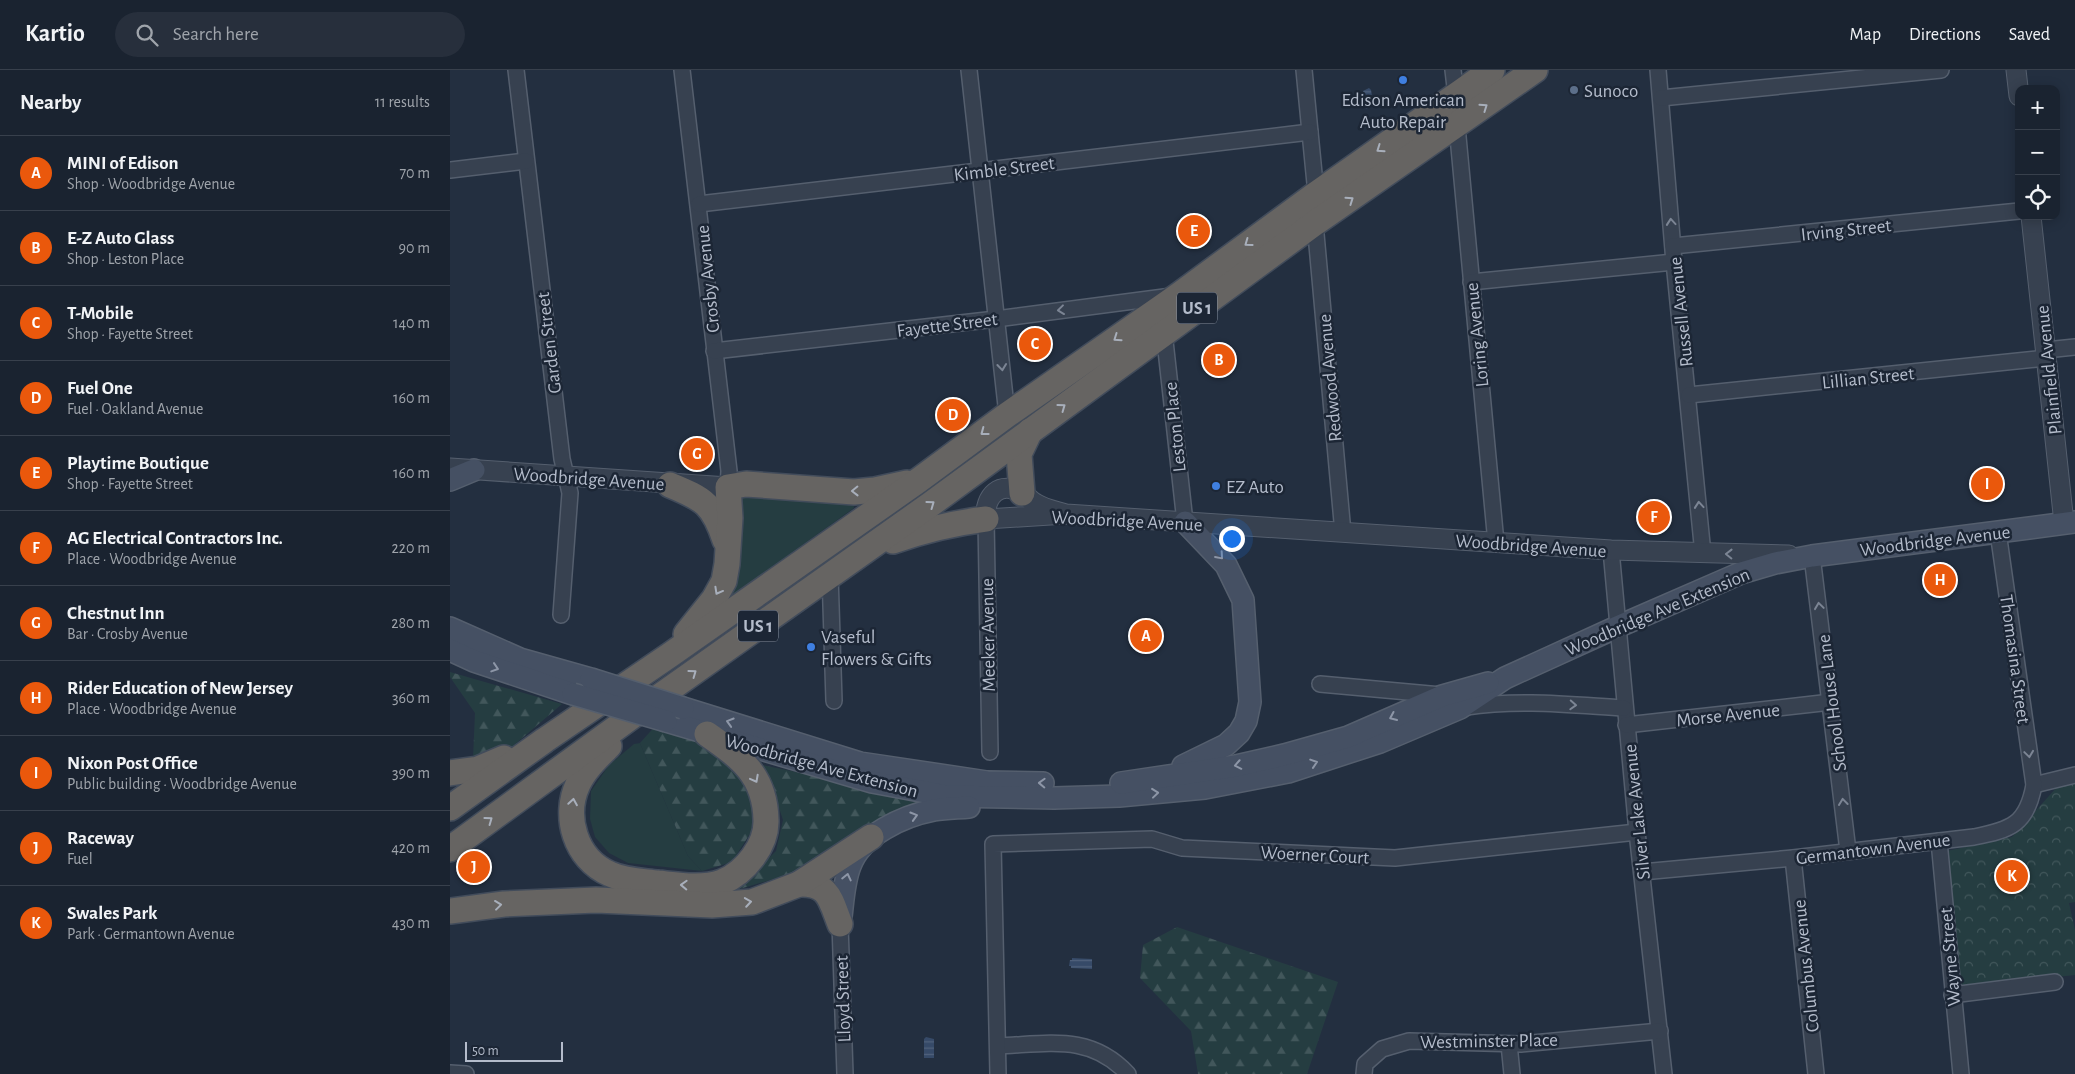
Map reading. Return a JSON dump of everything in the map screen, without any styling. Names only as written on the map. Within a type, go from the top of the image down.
[{"type":"highway","name":"US 1","points":[[450,808],[919,480],[1007,415],[1179,295],[1316,194],[1492,70]]},
{"type":"highway","name":"US 1","points":[[450,849],[659,711],[830,574],[931,504],[1315,223],[1536,70]]},
{"type":"highway","points":[[1022,492],[1019,454],[1030,431]]},
{"type":"highway","points":[[670,655],[714,599],[724,581],[730,518],[728,487],[746,484],[854,492],[876,490],[919,480]]},
{"type":"highway","points":[[670,484],[709,505],[718,519],[727,544]]},
{"type":"highway","points":[[862,551],[924,530],[952,523],[986,519]]},
{"type":"highway","points":[[659,711],[594,761],[579,781],[574,793],[571,817],[585,855],[596,866],[609,874],[624,879],[671,885],[706,886],[723,882],[736,875],[754,856],[762,842],[766,827],[766,809],[762,793],[749,769],[738,755],[707,734]]},
{"type":"highway","points":[[450,773],[478,769],[545,740]]},
{"type":"highway","points":[[450,911],[504,904],[596,900],[712,905],[752,902],[799,884],[871,837]]},
{"type":"highway","points":[[799,884],[813,884],[826,892],[840,924]]},
{"type":"main road","points":[[450,480],[474,470]]},
{"type":"main road","points":[[1122,783],[1177,768],[1204,757],[1226,745],[1239,734],[1246,721],[1250,702],[1243,600],[1226,565],[1185,522]]},
{"type":"main road","name":"Woodbridge Avenue","points":[[1812,556],[2069,522]]},
{"type":"main road","name":"Woodbridge Ave Extension","points":[[478,642],[520,659],[860,762],[920,773],[987,782],[1122,783],[1236,766],[1348,737],[1442,696],[1505,678],[1741,573],[1775,563],[1812,556]]},
{"type":"main road","points":[[450,619],[478,642]]},
{"type":"main road","points":[[450,628],[478,642]]},
{"type":"main road","name":"Woodbridge Ave Extension","points":[[450,650],[474,661],[573,694],[659,711],[707,734],[872,782],[947,796],[1054,798],[1120,796],[1205,788],[1288,772],[1380,742],[1460,708],[1505,678]]},
{"type":"main road","points":[[840,924],[850,865],[871,837],[904,820],[934,810],[1054,798]]},
{"type":"street","name":"Garden Street","points":[[516,70],[562,459],[570,493],[561,615]]},
{"type":"street","name":"Crosby Avenue","points":[[682,70],[729,471],[728,487]]},
{"type":"street","points":[[969,70],[1007,415]]},
{"type":"street","points":[[1304,70],[1316,194]]},
{"type":"street","points":[[1453,70],[1456,96]]},
{"type":"street","name":"Russell Avenue","points":[[1658,70],[1672,246],[1689,395],[1703,554]]},
{"type":"street","points":[[1661,98],[1941,70]]},
{"type":"street","points":[[2016,70],[2018,85]]},
{"type":"street","name":"Loring Avenue","points":[[1457,126],[1470,282],[1496,543]]},
{"type":"street","name":"Kimble Street","points":[[699,204],[1310,132]]},
{"type":"street","points":[[450,170],[526,161]]},
{"type":"street","name":"Irving Street","points":[[1672,246],[2015,211]]},
{"type":"street","name":"Plainfield Avenue","points":[[2031,220],[2046,354],[2069,522]]},
{"type":"street","name":"Redwood Avenue","points":[[1315,223],[1343,533]]},
{"type":"street","points":[[1470,282],[1674,262]]},
{"type":"street","name":"Fayette Street","points":[[714,352],[996,319],[1179,295]]},
{"type":"street","name":"Leston Place","points":[[1164,332],[1185,522]]},
{"type":"street","name":"Lillian Street","points":[[1689,395],[2046,354],[2075,347]]},
{"type":"street","name":"Woodbridge Avenue","points":[[450,468],[728,487]]},
{"type":"street","points":[[986,519],[987,501],[991,494],[999,490],[1022,492],[1036,504],[1066,514]]},
{"type":"street","name":"Woodbridge Avenue","points":[[986,519],[1066,514],[1611,550],[1812,556]]},
{"type":"street","name":"Meeker Avenue","points":[[986,519],[990,752]]},
{"type":"street","name":"Thomasina Street","points":[[1998,532],[2034,785]]},
{"type":"street","name":"Silver Lake Avenue","points":[[1611,550],[1624,708],[1664,1074]]},
{"type":"street","name":"School House Lane","points":[[1812,556],[1848,850]]},
{"type":"street","points":[[830,574],[834,701]]},
{"type":"street","points":[[1320,684],[1442,696]]},
{"type":"street","points":[[1460,708],[1490,703],[1524,702],[1624,708]]},
{"type":"street","name":"Morse Avenue","points":[[1626,725],[1831,702]]},
{"type":"street","points":[[2034,785],[2075,775]]},
{"type":"street","name":"Germantown Avenue","points":[[1642,872],[1793,858],[1993,833],[2008,828],[2026,812],[2034,785]]},
{"type":"street","name":"Woerner Court","points":[[998,1046],[993,844],[1152,839],[1182,848],[1395,858],[1637,832]]},
{"type":"street","name":"Wayne Street","points":[[1939,841],[1961,1074]]},
{"type":"street","name":"Columbus Avenue","points":[[1793,858],[1816,1074]]},
{"type":"street","name":"Lloyd Street","points":[[840,924],[845,1074]]},
{"type":"street","points":[[1952,994],[2055,982]]},
{"type":"street","name":"Westminster Place","points":[[1364,1074],[1365,1064],[1382,1049],[1409,1041],[1509,1044],[1660,1031]]},
{"type":"street","points":[[998,1074],[998,1046],[1072,1044],[1099,1050],[1128,1074]]},
{"type":"street","points":[[1509,1044],[1512,1074]]},
{"type":"street","points":[[450,1073],[466,1074]]},
{"type":"green space","points":[[735,493],[853,498],[854,508],[722,603]]},
{"type":"green space","points":[[450,672],[562,704],[506,752],[473,759],[475,713],[450,677]]},
{"type":"green space","points":[[658,723],[709,740],[741,763],[755,798],[753,829],[732,862],[702,871],[688,856],[640,743]]},
{"type":"green space","points":[[640,743],[688,856],[702,871],[628,863],[609,853],[595,837],[590,819],[591,791],[609,765],[634,744]]},
{"type":"green space","points":[[757,764],[811,775],[920,803],[791,874],[736,890],[776,851],[783,820],[775,795]]},
{"type":"green space","points":[[2075,782],[2075,902],[2069,903],[2075,930],[2075,975],[1960,987],[1947,851],[2012,837],[2058,786]]},
{"type":"green space","points":[[1177,927],[1338,982],[1307,1074],[1198,1074],[1191,1031],[1140,978],[1143,945]]},
{"type":"water","points":[[1369,88],[1373,102],[1367,109],[1362,106],[1363,91]]},
{"type":"water","points":[[1072,958],[1092,959],[1092,969],[1071,968],[1069,966]]},
{"type":"water","points":[[926,1037],[934,1039],[934,1058],[924,1058],[924,1039]]},
{"type":"place","name":"Edison American Auto Repair","points":[[1403,80]]},
{"type":"place","name":"Sunoco","points":[[1574,90]]},
{"type":"place","name":"Playtime Boutique","points":[[1194,231]]},
{"type":"place","name":"T-Mobile","points":[[1035,344]]},
{"type":"place","name":"E-Z Auto Glass","points":[[1219,360]]},
{"type":"place","name":"Fuel One","points":[[953,415]]},
{"type":"place","name":"Chestnut Inn","points":[[697,454]]},
{"type":"place","name":"Nixon Post Office","points":[[1987,484]]},
{"type":"place","name":"EZ Auto","points":[[1216,486]]},
{"type":"place","name":"AG Electrical Contractors Inc.","points":[[1654,517]]},
{"type":"place","name":"Rider Education of New Jersey","points":[[1940,580]]},
{"type":"place","name":"MINI of Edison","points":[[1146,636]]},
{"type":"place","name":"Vaseful Flowers & Gifts","points":[[811,647]]},
{"type":"place","name":"Raceway","points":[[474,867]]},
{"type":"place","name":"Swales Park","points":[[2012,876]]}]
